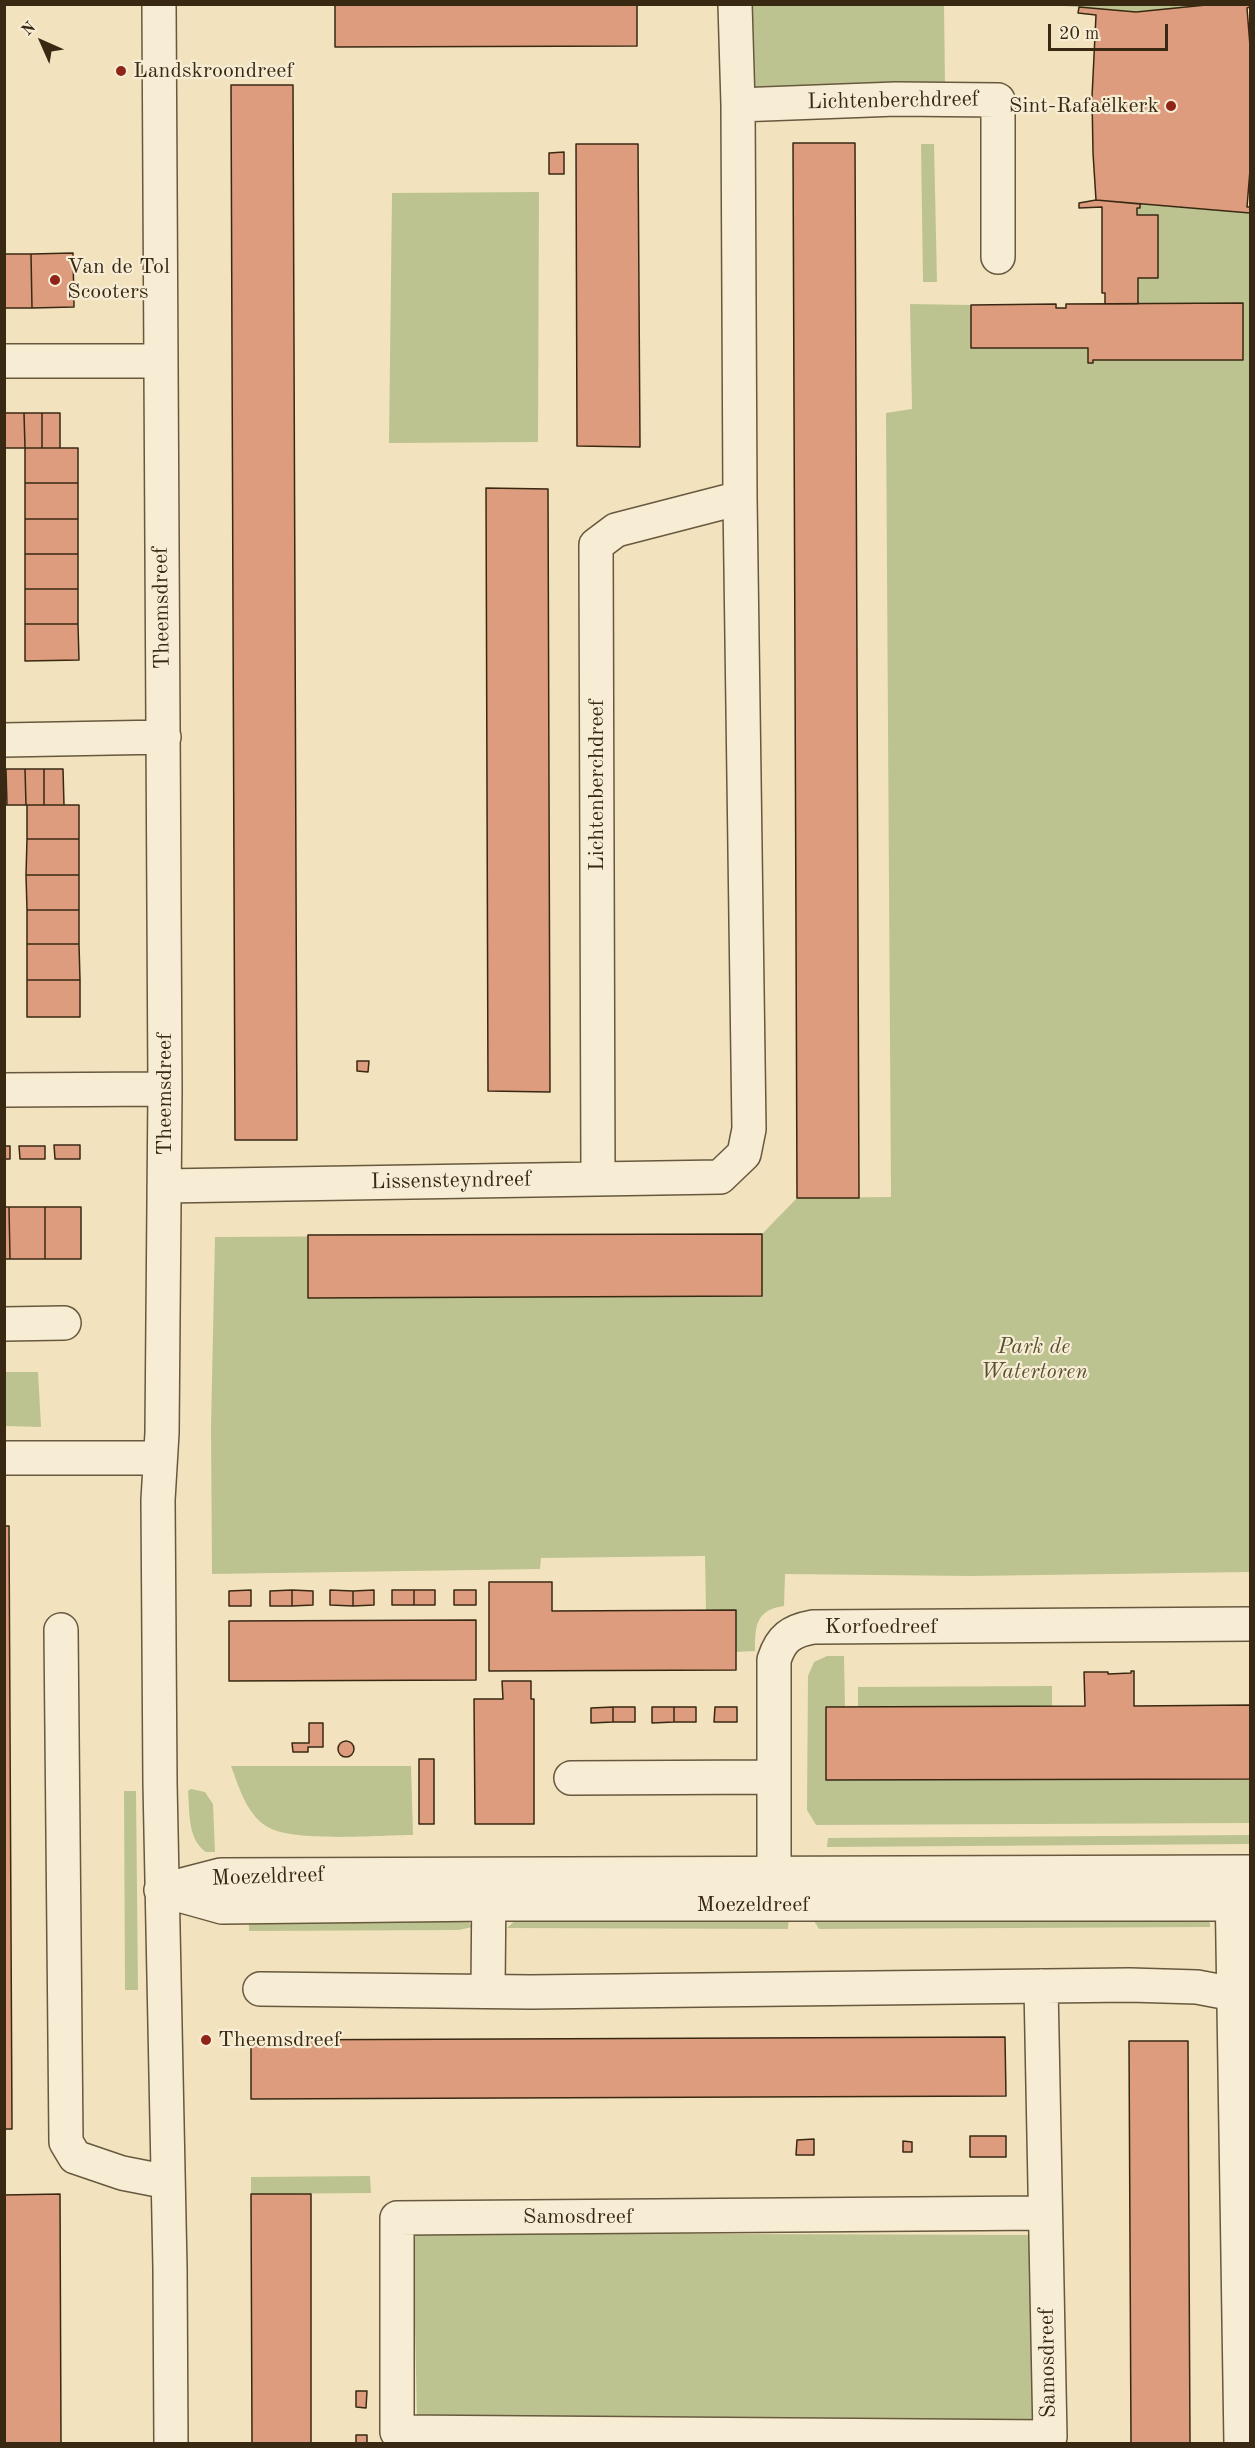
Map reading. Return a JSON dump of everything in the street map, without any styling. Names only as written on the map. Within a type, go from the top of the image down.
[{"type":"street","name":"Theemsdreef","points":[[159,4],[165,1089],[162,1433],[159,1458],[161,1890],[171,2444]]},
{"type":"street","points":[[735,4],[738,105],[740,498]]},
{"type":"street","name":"Lichtenberchdreef","points":[[738,105],[896,99],[998,100],[998,257]]},
{"type":"street","points":[[4,361],[160,361]]},
{"type":"street","name":"Lichtenberchdreef","points":[[598,1178],[596,545],[616,530],[740,498]]},
{"type":"street","name":"Lissensteyndreef","points":[[165,1186],[720,1177],[744,1154],[749,1129],[740,498]]},
{"type":"street","points":[[4,740],[164,737]]},
{"type":"street","points":[[4,1090],[165,1089]]},
{"type":"street","points":[[4,1324],[64,1323]]},
{"type":"street","points":[[4,1458],[159,1458]]},
{"type":"street","name":"Korfoedreef","points":[[774,1876],[774,1660],[782,1640],[789,1634],[813,1627],[1251,1624]]},
{"type":"street","points":[[61,1630],[66,2142],[75,2157],[122,2173],[168,2182]]},
{"type":"street","points":[[571,1778],[773,1777]]},
{"type":"street","points":[[1241,1872],[1241,1904],[1234,1994],[1244,2423]]},
{"type":"street","name":"Moezeldreef","points":[[161,1890],[221,1875],[489,1889],[774,1876],[1241,1872]]},
{"type":"street","name":"Moezeldreef","points":[[774,1876],[1241,1904]]},
{"type":"street","points":[[488,1990],[489,1889]]},
{"type":"street","points":[[260,1989],[554,1992],[1041,1986],[1197,1988],[1234,1994]]},
{"type":"street","name":"Samosdreef","points":[[1041,1986],[1050,2437],[397,2438],[397,2218],[1045,2213]]},
{"type":"green space","points":[[750,5],[944,5],[945,84],[753,89]]},
{"type":"green space","points":[[1052,5],[1216,5],[1136,12]]},
{"type":"green space","points":[[921,144],[934,144],[937,282],[923,282]]},
{"type":"green space","points":[[539,192],[538,442],[389,443],[392,193]]},
{"type":"green space","name":"Park de Watertoren","points":[[1140,204],[1250,213],[1250,1572],[971,1576],[785,1574],[784,1606],[767,1611],[762,1616],[755,1634],[755,1651],[736,1652],[736,1611],[706,1610],[705,1556],[541,1558],[540,1569],[212,1574],[211,1427],[215,1237],[762,1234],[797,1198],[891,1197],[886,413],[912,409],[910,304],[971,305],[971,348],[1088,348],[1088,363],[1093,363],[1093,360],[1243,360],[1243,304],[1138,304],[1138,278],[1158,277],[1158,216],[1137,215],[1137,208]]},
{"type":"green space","points":[[5,1372],[38,1372],[41,1427],[5,1426]]},
{"type":"green space","points":[[827,1656],[844,1656],[845,1707],[826,1708],[826,1780],[1250,1779],[1250,1823],[816,1825],[807,1810],[808,1676],[814,1662]]},
{"type":"green space","points":[[1052,1686],[1052,1707],[858,1707],[858,1687]]},
{"type":"green space","points":[[231,1766],[411,1766],[413,1835],[315,1836],[278,1831],[266,1826],[253,1814],[244,1799]]},
{"type":"green space","points":[[191,1789],[205,1792],[213,1804],[215,1852],[206,1852],[200,1847],[192,1833],[188,1791]]},
{"type":"green space","points":[[124,1791],[136,1791],[138,1990],[125,1990]]},
{"type":"green space","points":[[1250,1835],[1250,1844],[827,1847],[828,1838]]},
{"type":"green space","points":[[789,1912],[788,1929],[507,1928],[519,1917]]},
{"type":"green space","points":[[815,1913],[1205,1918],[1210,1923],[1210,1927],[819,1929],[814,1921]]},
{"type":"green space","points":[[466,1918],[472,1927],[459,1930],[249,1931],[249,1922]]},
{"type":"green space","points":[[370,2176],[371,2193],[251,2194],[251,2177]]},
{"type":"green space","points":[[441,2233],[1031,2235],[1036,2422],[417,2418],[413,2235]]},
{"type":"building","points":[[335,4],[637,4],[637,46],[335,47]]},
{"type":"building","name":"Sint-Rafaëlkerk","points":[[1216,4],[1250,4],[1247,8],[1250,46],[1250,170],[1247,207],[1250,207],[1250,213],[1096,200],[1092,97],[1096,15],[1078,13],[1079,7],[1136,12]]},
{"type":"building","points":[[231,85],[293,85],[297,1140],[235,1140]]},
{"type":"building","points":[[793,143],[855,143],[859,1198],[797,1198]]},
{"type":"building","points":[[576,144],[638,144],[640,447],[577,446]]},
{"type":"building","points":[[564,152],[564,174],[549,174],[549,153]]},
{"type":"building","points":[[1096,200],[1140,204],[1140,208],[1137,208],[1137,215],[1158,215],[1158,278],[1138,278],[1138,304],[1105,304],[1105,293],[1102,293],[1102,207],[1079,208],[1079,203]]},
{"type":"building","points":[[73,253],[74,307],[32,308],[31,254]]},
{"type":"building","points":[[4,254],[31,254],[32,308],[4,308]]},
{"type":"building","points":[[1243,303],[1243,360],[1093,360],[1093,363],[1088,363],[1088,348],[971,348],[971,305],[1056,304],[1056,308],[1066,308],[1066,304]]},
{"type":"building","points":[[5,413],[24,413],[25,448],[5,448]]},
{"type":"building","points":[[24,413],[42,413],[42,448],[25,448]]},
{"type":"building","points":[[42,413],[60,413],[60,448],[42,448]]},
{"type":"building","points":[[25,448],[78,448],[78,483],[25,483]]},
{"type":"building","points":[[25,483],[78,483],[78,519],[25,519]]},
{"type":"building","points":[[486,488],[548,489],[550,1092],[488,1091]]},
{"type":"building","points":[[25,519],[78,519],[78,554],[25,554]]},
{"type":"building","points":[[25,554],[78,554],[78,589],[25,589]]},
{"type":"building","points":[[25,589],[78,589],[78,624],[25,624]]},
{"type":"building","points":[[25,624],[78,624],[79,660],[25,661]]},
{"type":"building","points":[[4,769],[6,769],[7,805],[4,805]]},
{"type":"building","points":[[6,769],[25,769],[26,805],[7,805]]},
{"type":"building","points":[[25,769],[44,769],[44,805],[26,805]]},
{"type":"building","points":[[44,769],[63,769],[64,805],[44,805]]},
{"type":"building","points":[[27,805],[79,805],[79,839],[27,839]]},
{"type":"building","points":[[27,839],[79,839],[79,875],[26,875]]},
{"type":"building","points":[[26,875],[79,875],[79,910],[27,910]]},
{"type":"building","points":[[27,910],[79,910],[79,944],[27,944]]},
{"type":"building","points":[[27,944],[79,944],[80,980],[27,980]]},
{"type":"building","points":[[27,980],[80,980],[80,1017],[27,1017]]},
{"type":"building","points":[[357,1061],[369,1061],[368,1072],[357,1071]]},
{"type":"building","points":[[54,1145],[80,1145],[80,1159],[55,1159]]},
{"type":"building","points":[[4,1146],[10,1146],[10,1159],[4,1159]]},
{"type":"building","points":[[19,1146],[45,1146],[45,1159],[20,1159]]},
{"type":"building","points":[[4,1207],[9,1207],[10,1259],[4,1259]]},
{"type":"building","points":[[9,1207],[45,1207],[45,1259],[10,1259]]},
{"type":"building","points":[[45,1207],[81,1207],[81,1259],[45,1259]]},
{"type":"building","points":[[762,1234],[762,1296],[308,1298],[308,1235]]},
{"type":"building","points":[[4,1526],[9,1526],[12,2129],[4,2129]]},
{"type":"building","points":[[489,1582],[552,1582],[552,1611],[736,1610],[736,1670],[489,1671]]},
{"type":"building","points":[[251,1590],[251,1606],[229,1606],[229,1591]]},
{"type":"building","points":[[292,1590],[313,1591],[313,1605],[292,1606]]},
{"type":"building","points":[[292,1590],[292,1606],[270,1606],[270,1591]]},
{"type":"building","points":[[330,1590],[353,1591],[353,1606],[330,1605]]},
{"type":"building","points":[[374,1590],[374,1605],[353,1606],[353,1591]]},
{"type":"building","points":[[392,1590],[414,1590],[414,1605],[392,1605]]},
{"type":"building","points":[[414,1590],[435,1590],[435,1605],[414,1605]]},
{"type":"building","points":[[454,1590],[476,1590],[476,1605],[454,1605]]},
{"type":"building","points":[[476,1620],[476,1680],[229,1681],[229,1621]]},
{"type":"building","points":[[1134,1671],[1134,1706],[1250,1705],[1250,1779],[826,1780],[826,1707],[1085,1706],[1084,1672],[1108,1672],[1108,1674],[1131,1673]]},
{"type":"building","points":[[502,1681],[531,1681],[531,1699],[534,1699],[534,1824],[475,1824],[474,1699],[503,1699]]},
{"type":"building","points":[[613,1707],[613,1722],[591,1723],[591,1708]]},
{"type":"building","points":[[613,1707],[635,1707],[635,1722],[613,1722]]},
{"type":"building","points":[[652,1707],[674,1707],[674,1722],[652,1723]]},
{"type":"building","points":[[674,1707],[696,1707],[696,1722],[674,1722]]},
{"type":"building","points":[[715,1707],[737,1707],[737,1722],[714,1722]]},
{"type":"building","points":[[309,1723],[323,1723],[323,1747],[308,1747],[308,1752],[293,1752],[292,1743],[309,1743]]},
{"type":"building","points":[[346,1741],[354,1749],[346,1757],[338,1749]]},
{"type":"building","points":[[419,1759],[434,1759],[434,1824],[419,1824]]},
{"type":"building","points":[[1005,2037],[1006,2096],[251,2099],[251,2040]]},
{"type":"building","points":[[1129,2041],[1188,2041],[1190,2444],[1131,2444]]},
{"type":"building","points":[[970,2136],[1006,2136],[1006,2157],[970,2157]]},
{"type":"building","points":[[814,2139],[814,2155],[796,2155],[797,2140]]},
{"type":"building","points":[[903,2141],[912,2142],[912,2152],[903,2152]]},
{"type":"building","points":[[60,2194],[61,2444],[4,2444],[4,2195]]},
{"type":"building","points":[[251,2194],[311,2194],[311,2444],[252,2444]]},
{"type":"building","points":[[356,2391],[367,2391],[366,2408],[356,2407]]},
{"type":"building","points":[[356,2435],[367,2435],[367,2444],[356,2444]]},
{"type":"place","name":"Landskroondreef","points":[[121,71]]},
{"type":"place","name":"Sint-Rafaëlkerk","points":[[1171,106]]},
{"type":"place","name":"Van de Tol Scooters","points":[[55,280]]},
{"type":"place","name":"Theemsdreef","points":[[206,2040]]}]
